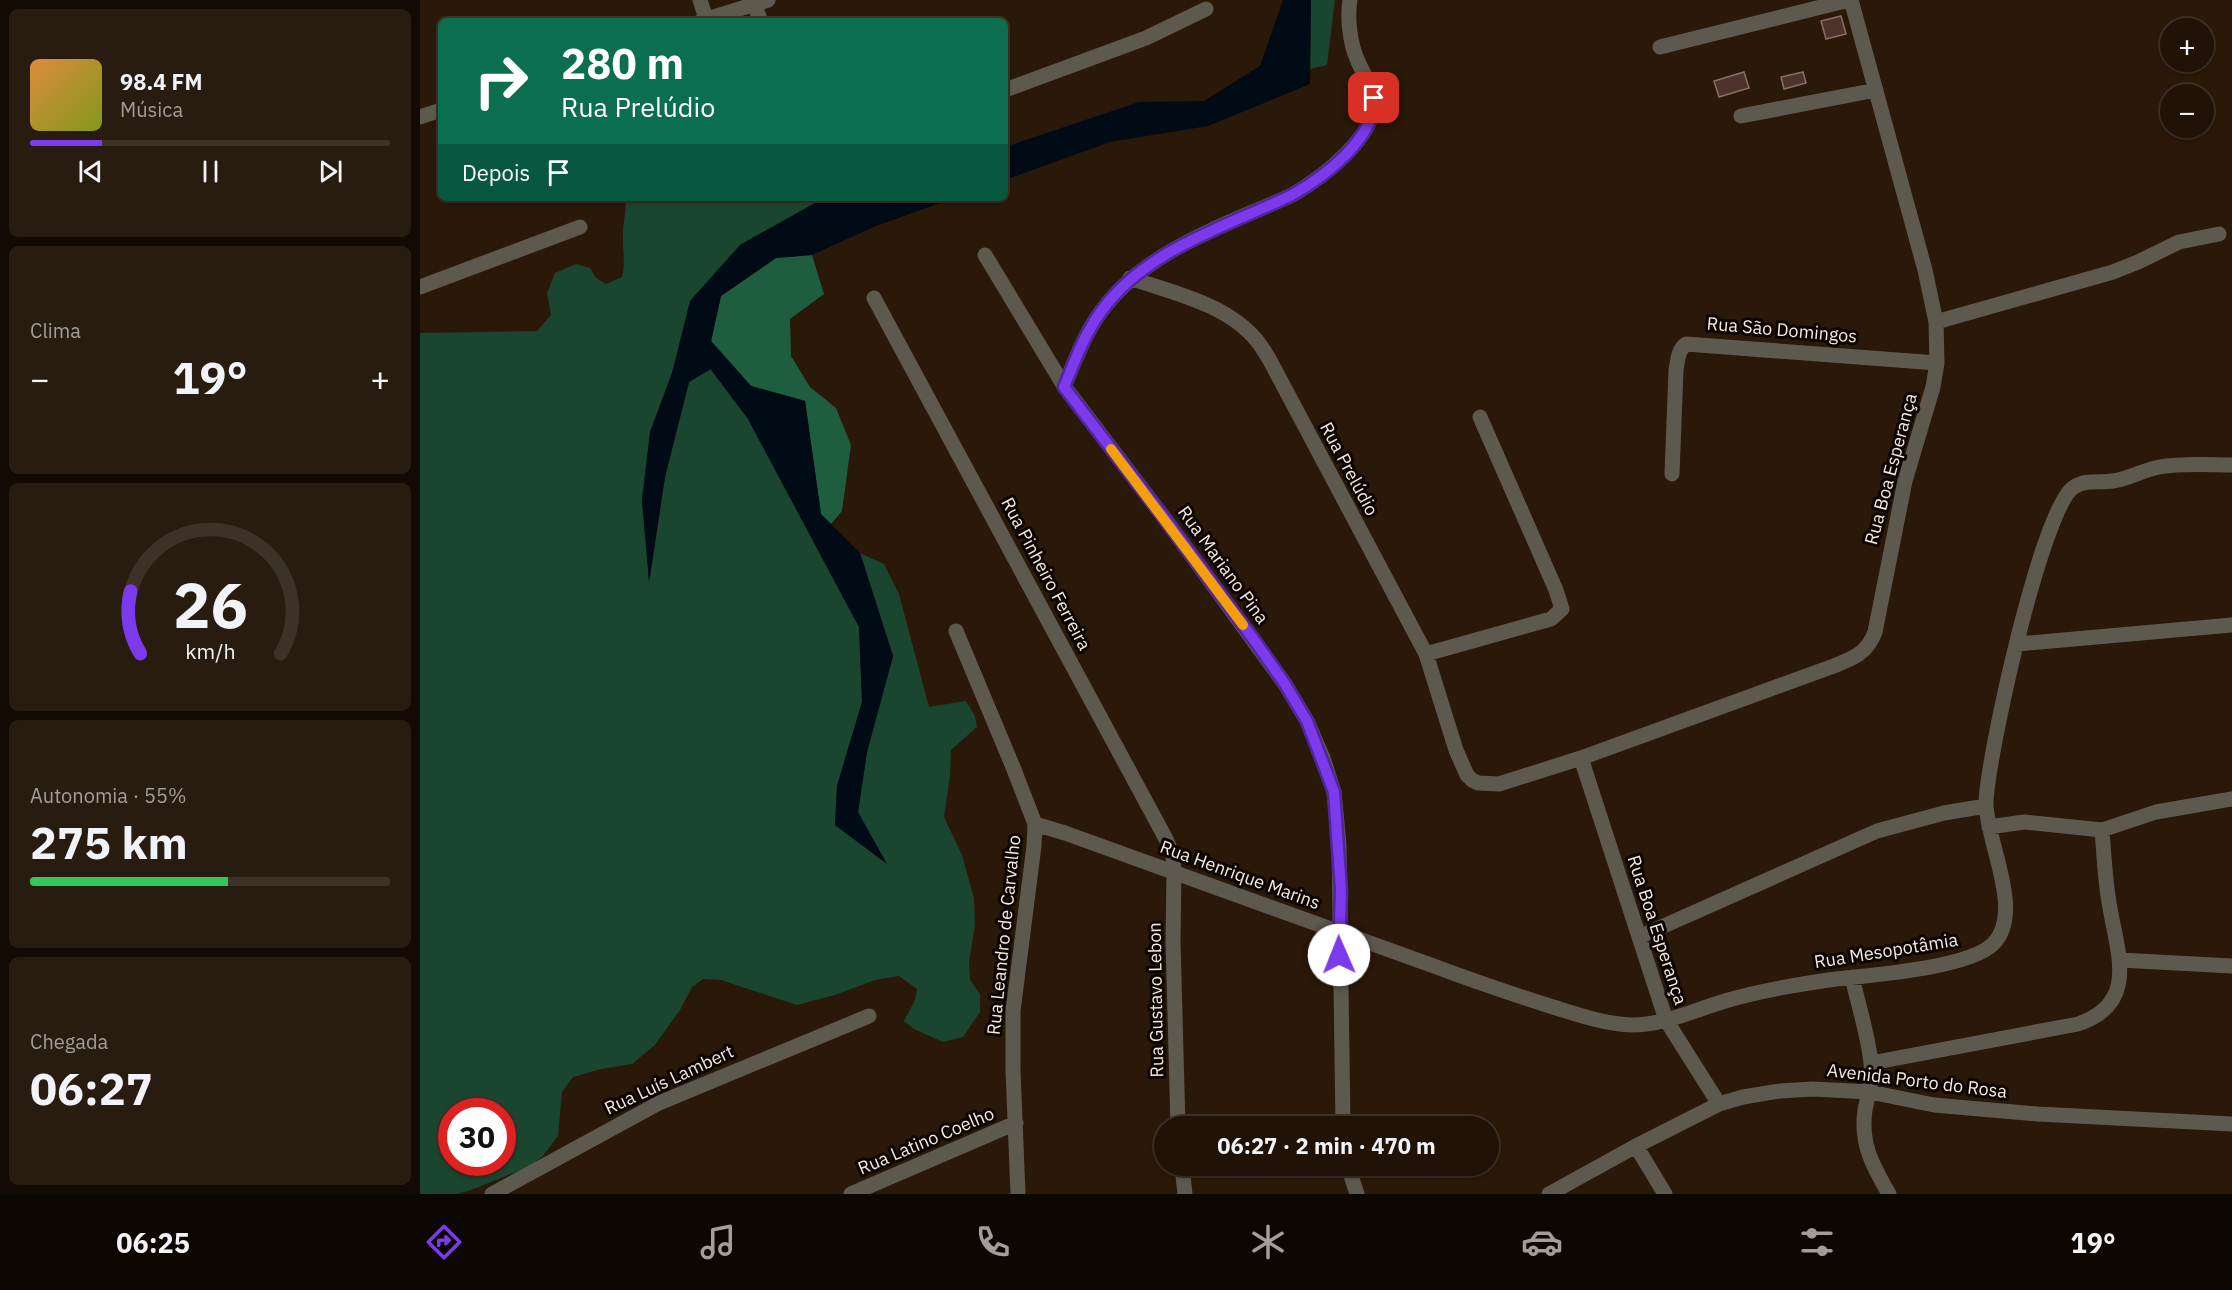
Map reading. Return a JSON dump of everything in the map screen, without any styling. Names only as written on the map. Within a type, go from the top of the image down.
[{"type":"street","points":[[700,0],[704,18]]},
{"type":"street","points":[[1064,387],[1084,339],[1098,315],[1130,278],[1154,260],[1311,184],[1343,156],[1364,132],[1372,119],[1374,98],[1356,57],[1350,23],[1350,0]]},
{"type":"street","points":[[1660,47],[1850,0]]},
{"type":"street","name":"Rua Boa Esperança","points":[[1456,750],[1467,775],[1478,783],[1499,784],[1581,758],[1831,667],[1855,658],[1868,646],[1875,632],[1905,481],[1933,387],[1937,363],[1936,322],[1925,270],[1850,0]]},
{"type":"street","points":[[710,18],[761,2],[761,18]]},
{"type":"street","points":[[1008,89],[1146,38],[1206,9]]},
{"type":"street","points":[[1741,116],[1876,90]]},
{"type":"street","points":[[420,117],[438,111]]},
{"type":"street","points":[[420,287],[580,227]]},
{"type":"street","points":[[1936,322],[2113,272],[2179,242],[2219,234]]},
{"type":"street","name":"Rua Mariano Pina","points":[[985,255],[1064,387],[1257,644],[1307,721],[1334,792],[1341,890],[1339,932],[1343,1116]]},
{"type":"street","name":"Rua Prelúdio","points":[[1130,278],[1211,307],[1230,317],[1257,341],[1275,370],[1426,654],[1456,750]]},
{"type":"street","name":"Rua Pinheiro Ferreira","points":[[874,298],[1166,839],[1173,856],[1174,872]]},
{"type":"street","name":"Rua São Domingos","points":[[1672,474],[1676,370],[1678,355],[1686,344],[1937,363]]},
{"type":"street","points":[[1426,654],[1551,619],[1562,609],[1556,590],[1480,417]]},
{"type":"street","name":"Rua Mesopotâmia","points":[[1666,1020],[1729,999],[1815,982],[1958,960],[1979,954],[1992,945],[2002,927],[2004,909],[2002,882],[1986,806],[1993,748],[2043,546],[2060,503],[2072,488],[2090,481],[2114,481],[2172,465],[2232,465]]},
{"type":"street","points":[[2017,644],[2232,625]]},
{"type":"street","points":[[956,631],[1035,824]]},
{"type":"street","name":"Rua Boa Esperança","points":[[1581,758],[1666,1020],[1719,1104]]},
{"type":"street","points":[[1989,827],[2024,822],[2102,830],[2156,812],[2232,799]]},
{"type":"street","points":[[1639,937],[1877,831],[1944,813],[1986,806]]},
{"type":"street","name":"Rua Henrique Marins","points":[[1035,824],[1504,992],[1583,1017],[1617,1024],[1639,1025],[1666,1020]]},
{"type":"street","name":"Rua Leandro de Carvalho","points":[[1018,1194],[1013,1011],[1035,824]]},
{"type":"street","points":[[1871,1063],[2034,1034],[2094,1018],[2106,1009],[2120,982],[2120,960],[2109,905],[2102,830]]},
{"type":"street","name":"Rua Gustavo Lebon","points":[[1174,872],[1173,941],[1178,1116]]},
{"type":"street","points":[[2120,960],[2232,966]]},
{"type":"street","points":[[1852,977],[1871,1063],[1870,1092],[1865,1111],[1866,1148],[1889,1194]]},
{"type":"street","name":"Rua Luís Lambert","points":[[492,1194],[658,1103],[869,1016]]},
{"type":"street","name":"Avenida Porto do Rosa","points":[[1549,1194],[1719,1104],[1743,1097],[1780,1091],[1813,1089],[1870,1092],[1934,1106],[2232,1124]]},
{"type":"street","name":"Rua Latino Coelho","points":[[851,1194],[1016,1123]]},
{"type":"street","points":[[1636,1146],[1665,1194]]},
{"type":"street","points":[[1183,1176],[1185,1194]]},
{"type":"street","points":[[1350,1176],[1357,1194]]},
{"type":"green space","points":[[1311,0],[1335,0],[1327,65],[1310,69]]},
{"type":"green space","points":[[625,201],[817,202],[740,245],[672,373],[650,432],[642,501],[650,578],[665,477],[689,382],[710,369],[748,419],[859,627],[862,702],[837,786],[835,825],[886,863],[858,813],[867,752],[893,656],[860,553],[884,564],[899,594],[929,707],[966,701],[975,716],[977,727],[951,750],[944,817],[962,855],[974,898],[975,924],[969,963],[970,980],[980,994],[980,1012],[963,1037],[943,1042],[914,1029],[904,1021],[915,1000],[917,989],[899,976],[875,980],[835,995],[797,1005],[721,980],[703,979],[692,987],[680,1010],[655,1045],[632,1064],[573,1077],[562,1092],[558,1136],[542,1157],[528,1167],[516,1172],[516,1098],[438,1098],[438,1176],[506,1176],[457,1194],[420,1194],[420,333],[537,331],[551,315],[547,293],[555,273],[576,264],[590,268],[596,278],[606,284],[622,277]]},
{"type":"green space","points":[[812,255],[824,294],[790,319],[791,356],[810,387],[836,408],[851,445],[842,511],[831,524],[821,514],[805,401],[751,386],[711,341],[721,296],[776,258]]},
{"type":"shaded area","points":[[1283,0],[1311,0],[1310,84],[1208,126],[1110,142],[1008,179],[1008,146],[1139,102],[1204,101],[1260,66]]},
{"type":"shaded area","points":[[819,201],[946,201],[876,226],[812,255],[776,258],[721,296],[711,341],[751,386],[805,401],[821,514],[860,553],[893,656],[867,752],[858,812],[887,864],[835,825],[837,786],[862,702],[859,627],[748,419],[711,369],[689,382],[665,477],[649,582],[642,501],[650,432],[672,373],[690,301],[740,245]]},
{"type":"building","points":[[1841,16],[1846,34],[1826,39],[1821,21]]},
{"type":"building","points":[[1744,72],[1749,88],[1719,97],[1714,81]]},
{"type":"building","points":[[1803,72],[1806,83],[1784,89],[1781,77]]},
{"type":"slow traffic","points":[[1111,449],[1243,625]]},
{"type":"route","points":[[1339,955],[1341,890],[1334,792],[1323,758],[1307,721],[1257,644],[1064,387],[1084,339],[1098,315],[1130,278],[1154,260],[1311,184],[1343,156],[1364,132],[1372,119],[1374,98]]}]
